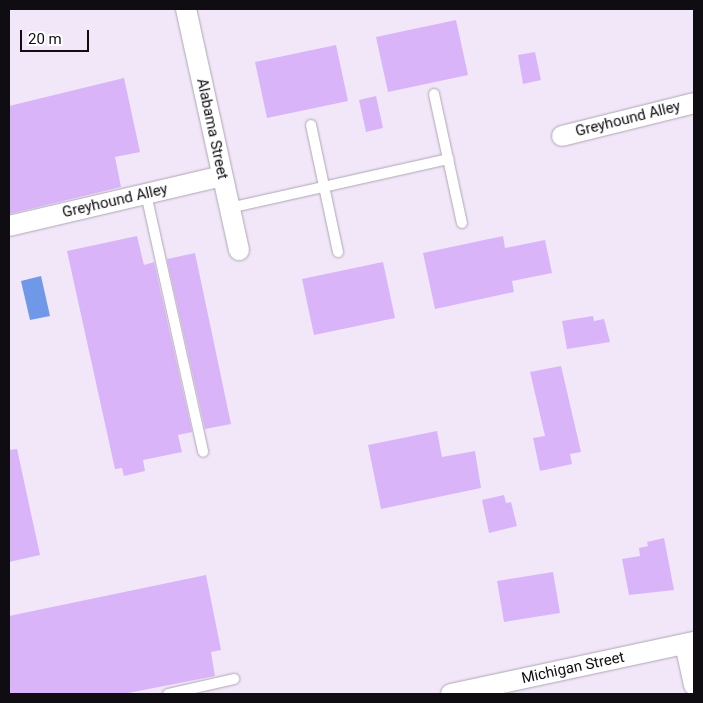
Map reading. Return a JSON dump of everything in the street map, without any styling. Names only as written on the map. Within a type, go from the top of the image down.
[{"type":"street","name":"Alabama Street","points":[[186,9],[239,250]]},
{"type":"street","name":"Greyhound Alley","points":[[562,136],[694,103]]},
{"type":"street","name":"Greyhound Alley","points":[[9,226],[222,176]]},
{"type":"street","points":[[690,643],[694,684]]},
{"type":"street","name":"Michigan Street","points":[[451,694],[690,643]]},
{"type":"lane","points":[[434,94],[462,223]]},
{"type":"lane","points":[[311,125],[338,252]]},
{"type":"lane","points":[[229,208],[449,159]]},
{"type":"lane","points":[[146,194],[203,452]]},
{"type":"lane","points":[[168,694],[234,679]]},
{"type":"water","points":[[41,276],[50,316],[30,320],[21,281]]},
{"type":"building","points":[[456,20],[468,75],[388,92],[376,37]]},
{"type":"building","points":[[336,45],[348,101],[267,118],[255,62]]},
{"type":"building","points":[[535,52],[541,80],[523,84],[518,55]]},
{"type":"building","points":[[124,78],[140,152],[115,157],[121,187],[9,214],[9,106]]},
{"type":"building","points":[[376,96],[383,128],[366,132],[359,100]]},
{"type":"building","points":[[137,236],[144,265],[154,262],[192,432],[178,435],[182,452],[143,460],[145,471],[124,476],[122,468],[115,469],[67,251]]},
{"type":"building","points":[[503,236],[505,248],[545,240],[552,273],[512,281],[514,292],[435,309],[423,253]]},
{"type":"building","points":[[195,253],[231,424],[205,429],[167,259]]},
{"type":"building","points":[[383,262],[395,318],[314,335],[302,279]]},
{"type":"building","points":[[593,316],[594,321],[604,319],[610,342],[567,349],[562,321]]},
{"type":"building","points":[[561,366],[581,452],[570,454],[572,464],[540,471],[533,438],[545,436],[530,372]]},
{"type":"building","points":[[437,431],[442,457],[475,451],[481,488],[381,509],[368,445]]},
{"type":"building","points":[[17,449],[40,555],[9,562],[9,450]]},
{"type":"building","points":[[504,495],[506,503],[511,502],[517,526],[489,533],[482,500]]},
{"type":"building","points":[[664,538],[674,590],[629,595],[622,559],[640,556],[639,548],[648,546],[647,542]]},
{"type":"building","points":[[553,572],[560,613],[504,622],[497,581]]},
{"type":"building","points":[[206,575],[221,650],[211,652],[215,676],[123,694],[9,694],[9,616]]}]
